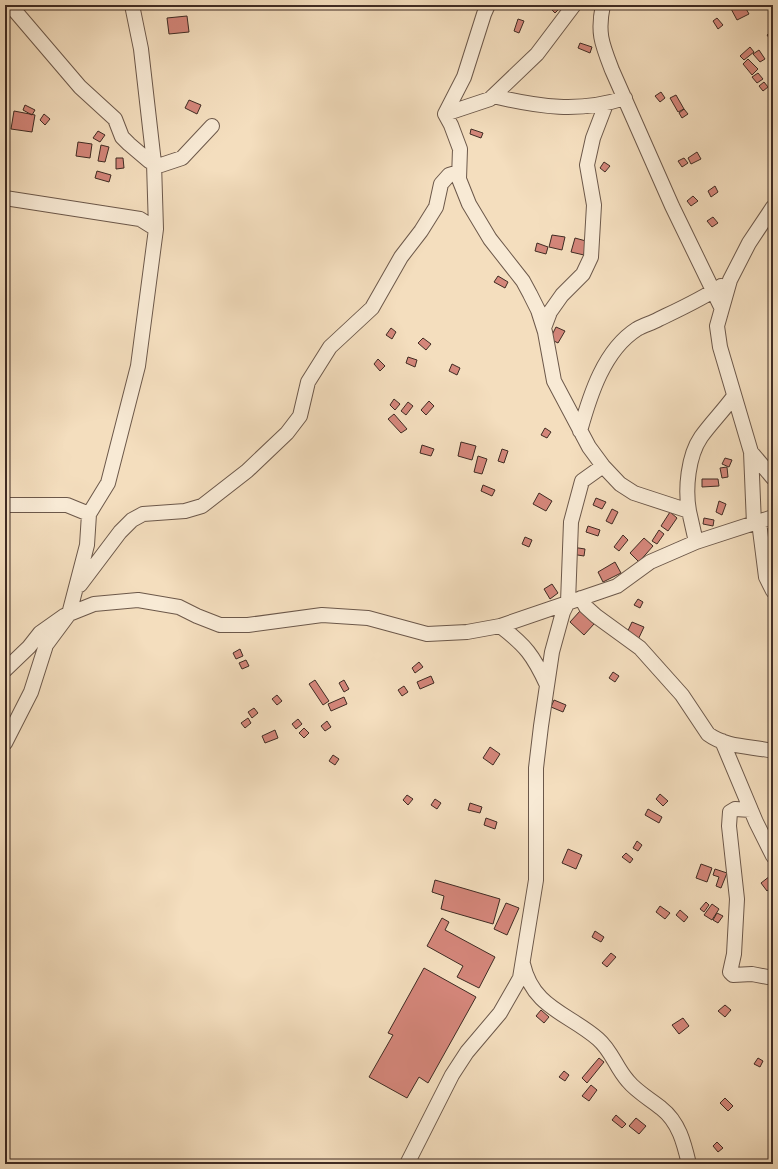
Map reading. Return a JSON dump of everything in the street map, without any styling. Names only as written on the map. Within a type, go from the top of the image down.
[{"type":"street","points":[[10,5],[80,87],[115,119],[122,136],[129,144],[154,163],[161,165],[182,158],[212,126]]},
{"type":"street","points":[[5,743],[31,692],[46,645],[69,614],[87,545],[89,514],[108,483],[138,366],[156,229],[154,163],[141,49],[132,5]]},
{"type":"street","points":[[445,114],[464,78],[488,5]]},
{"type":"street","points":[[445,114],[480,104],[493,96],[537,54],[574,5]]},
{"type":"street","points":[[603,5],[599,24],[603,49],[669,199],[721,307]]},
{"type":"street","points":[[493,96],[537,105],[582,108],[606,104],[625,98]]},
{"type":"street","points":[[544,328],[550,312],[562,295],[583,274],[591,257],[594,205],[587,164],[593,138],[606,104]]},
{"type":"street","points":[[445,114],[452,125],[460,149],[461,165],[459,179],[471,208],[490,239],[523,281],[538,310],[544,328],[554,381],[580,431],[603,466],[620,484],[634,493],[689,511]]},
{"type":"street","points":[[75,595],[88,573],[120,532],[132,520],[143,514],[185,512],[202,506],[247,470],[287,433],[300,416],[308,382],[330,347],[372,308],[401,258],[421,231],[436,207],[441,184],[449,175],[459,172]]},
{"type":"street","points":[[5,198],[140,220],[156,229]]},
{"type":"street","points":[[773,207],[749,243],[730,280],[721,307],[717,326],[718,336],[734,396],[751,452],[756,523],[766,577],[773,591]]},
{"type":"street","points":[[580,431],[596,382],[624,338],[638,329],[714,291],[730,280]]},
{"type":"street","points":[[696,542],[687,498],[690,470],[698,443],[734,396]]},
{"type":"street","points":[[751,452],[773,478]]},
{"type":"street","points":[[407,1164],[452,1075],[467,1052],[500,1013],[520,978],[536,880],[536,768],[547,686],[552,652],[563,612],[575,600],[571,522],[583,478],[603,466]]},
{"type":"street","points":[[5,505],[67,506],[89,514]]},
{"type":"street","points":[[5,670],[29,647],[40,633],[56,620],[94,604],[138,600],[179,607],[220,625],[248,625],[322,615],[368,618],[427,634],[467,632],[500,626],[618,586],[650,562],[696,542],[773,517]]},
{"type":"street","points":[[575,600],[640,648],[682,695],[708,734],[722,741],[744,748],[773,751]]},
{"type":"street","points":[[500,626],[526,648],[535,660],[547,686]]},
{"type":"street","points":[[722,741],[751,810],[773,856]]},
{"type":"street","points":[[751,810],[734,809],[729,815],[737,899],[734,954],[730,972],[733,975],[752,974],[773,978]]},
{"type":"street","points":[[523,964],[533,990],[550,1006],[598,1040],[613,1056],[626,1080],[640,1094],[662,1108],[675,1123],[683,1141],[689,1164]]},
{"type":"building","points":[[558,5],[561,7],[555,13],[548,6]]},
{"type":"building","points":[[729,5],[744,5],[749,14],[737,20]]},
{"type":"building","points":[[187,16],[189,32],[169,34],[167,18]]},
{"type":"building","points":[[717,18],[723,25],[718,29],[713,21]]},
{"type":"building","points":[[518,19],[524,21],[519,33],[514,31]]},
{"type":"building","points":[[773,30],[773,41],[772,42],[767,35]]},
{"type":"building","points":[[580,43],[592,47],[590,53],[578,48]]},
{"type":"building","points":[[750,47],[754,52],[744,60],[740,56]]},
{"type":"building","points":[[759,50],[765,59],[760,62],[753,54]]},
{"type":"building","points":[[748,59],[758,69],[752,75],[743,64]]},
{"type":"building","points":[[758,73],[763,79],[757,83],[752,77]]},
{"type":"building","points":[[764,82],[768,87],[763,91],[759,86]]},
{"type":"building","points":[[661,92],[665,98],[660,102],[655,96]]},
{"type":"building","points":[[676,95],[684,109],[678,112],[670,98]]},
{"type":"building","points":[[189,100],[201,105],[197,114],[185,108]]},
{"type":"building","points":[[25,105],[35,110],[32,115],[23,110]]},
{"type":"building","points":[[684,109],[688,114],[682,118],[679,113]]},
{"type":"building","points":[[14,111],[35,115],[32,132],[11,129]]},
{"type":"building","points":[[44,114],[50,119],[45,125],[40,120]]},
{"type":"building","points":[[471,129],[483,133],[481,138],[470,134]]},
{"type":"building","points":[[98,131],[105,135],[100,142],[93,138]]},
{"type":"building","points":[[78,142],[92,144],[90,158],[76,156]]},
{"type":"building","points":[[101,145],[109,147],[105,162],[98,161]]},
{"type":"building","points":[[697,152],[701,159],[691,164],[688,158]]},
{"type":"building","points":[[116,158],[123,158],[124,168],[116,169]]},
{"type":"building","points":[[684,158],[688,163],[682,167],[678,161]]},
{"type":"building","points":[[604,162],[610,166],[605,172],[600,168]]},
{"type":"building","points":[[97,171],[111,175],[109,182],[95,178]]},
{"type":"building","points":[[715,186],[718,192],[711,197],[708,191]]},
{"type":"building","points":[[693,196],[698,201],[691,206],[687,201]]},
{"type":"building","points":[[713,217],[718,223],[712,227],[707,221]]},
{"type":"building","points":[[552,235],[565,237],[562,250],[549,247]]},
{"type":"building","points":[[575,238],[586,241],[584,255],[571,252]]},
{"type":"building","points":[[537,243],[548,247],[546,254],[535,251]]},
{"type":"building","points":[[498,276],[508,282],[505,288],[494,282]]},
{"type":"building","points":[[556,327],[565,331],[558,343],[550,339]]},
{"type":"building","points":[[391,328],[396,332],[392,339],[386,335]]},
{"type":"building","points":[[423,338],[431,344],[426,350],[418,343]]},
{"type":"building","points":[[408,357],[417,360],[415,367],[406,363]]},
{"type":"building","points":[[378,359],[385,366],[380,371],[374,364]]},
{"type":"building","points":[[452,364],[460,368],[457,375],[449,371]]},
{"type":"building","points":[[394,399],[400,404],[395,410],[390,405]]},
{"type":"building","points":[[429,401],[434,406],[426,415],[421,410]]},
{"type":"building","points":[[408,402],[413,406],[406,415],[401,411]]},
{"type":"building","points":[[394,414],[407,429],[401,433],[388,419]]},
{"type":"building","points":[[545,428],[551,432],[547,438],[541,435]]},
{"type":"building","points":[[461,442],[476,446],[472,460],[458,456]]},
{"type":"building","points":[[422,445],[434,449],[431,456],[420,453]]},
{"type":"building","points":[[502,449],[508,451],[504,463],[498,461]]},
{"type":"building","points":[[478,456],[487,459],[482,474],[474,472]]},
{"type":"building","points":[[725,458],[732,460],[729,467],[722,464]]},
{"type":"building","points":[[727,467],[728,477],[722,478],[720,468]]},
{"type":"building","points":[[702,479],[718,479],[719,486],[702,487]]},
{"type":"building","points":[[483,485],[495,490],[492,496],[481,491]]},
{"type":"building","points":[[539,493],[552,501],[546,511],[533,504]]},
{"type":"building","points":[[596,498],[606,502],[602,509],[593,505]]},
{"type":"building","points":[[719,501],[726,504],[722,515],[716,512]]},
{"type":"building","points":[[612,509],[618,512],[612,524],[606,521]]},
{"type":"building","points":[[670,512],[677,518],[668,531],[661,526]]},
{"type":"building","points":[[704,518],[714,520],[713,526],[703,524]]},
{"type":"building","points":[[588,526],[600,530],[598,536],[586,532]]},
{"type":"building","points":[[659,530],[664,534],[657,544],[652,541]]},
{"type":"building","points":[[623,535],[628,540],[619,551],[614,547]]},
{"type":"building","points":[[525,537],[532,540],[529,547],[522,544]]},
{"type":"building","points":[[644,538],[653,546],[639,562],[630,553]]},
{"type":"building","points":[[572,547],[585,549],[584,556],[571,554]]},
{"type":"building","points":[[615,562],[621,573],[603,582],[598,572]]},
{"type":"building","points":[[552,584],[558,593],[550,599],[544,589]]},
{"type":"building","points":[[638,599],[643,602],[640,608],[634,605]]},
{"type":"building","points":[[580,611],[594,624],[584,635],[570,622]]},
{"type":"building","points":[[632,622],[644,627],[636,644],[624,639]]},
{"type":"building","points":[[240,649],[243,656],[236,659],[233,653]]},
{"type":"building","points":[[246,660],[249,666],[242,669],[239,663]]},
{"type":"building","points":[[419,662],[423,667],[415,673],[412,668]]},
{"type":"building","points":[[613,672],[619,676],[615,682],[609,678]]},
{"type":"building","points":[[431,676],[434,683],[420,689],[417,682]]},
{"type":"building","points":[[315,680],[329,701],[323,705],[309,684]]},
{"type":"building","points":[[344,680],[349,689],[344,692],[339,683]]},
{"type":"building","points":[[404,686],[408,692],[402,696],[398,690]]},
{"type":"building","points":[[277,695],[282,701],[277,705],[272,699]]},
{"type":"building","points":[[344,697],[347,704],[331,711],[328,704]]},
{"type":"building","points":[[554,700],[566,705],[563,712],[551,707]]},
{"type":"building","points":[[254,708],[258,713],[252,718],[248,712]]},
{"type":"building","points":[[248,718],[251,723],[245,728],[241,723]]},
{"type":"building","points":[[298,719],[302,724],[296,729],[292,724]]},
{"type":"building","points":[[327,721],[331,727],[325,731],[321,726]]},
{"type":"building","points":[[304,728],[309,733],[304,738],[299,733]]},
{"type":"building","points":[[275,730],[278,738],[265,743],[262,736]]},
{"type":"building","points":[[490,747],[500,754],[493,765],[483,758]]},
{"type":"building","points":[[333,755],[339,759],[335,765],[329,761]]},
{"type":"building","points":[[660,794],[668,801],[663,806],[656,799]]},
{"type":"building","points":[[407,795],[413,799],[408,805],[403,800]]},
{"type":"building","points":[[435,799],[441,803],[437,809],[431,805]]},
{"type":"building","points":[[470,803],[482,807],[480,813],[468,810]]},
{"type":"building","points":[[648,809],[662,817],[659,823],[645,815]]},
{"type":"building","points":[[486,818],[497,822],[495,829],[484,825]]},
{"type":"building","points":[[771,819],[773,819],[773,834]]},
{"type":"building","points":[[637,841],[642,845],[638,851],[633,848]]},
{"type":"building","points":[[568,849],[582,855],[576,869],[562,863]]},
{"type":"building","points":[[626,853],[633,859],[630,863],[622,857]]},
{"type":"building","points":[[701,864],[712,868],[707,882],[696,878]]},
{"type":"building","points":[[715,869],[727,873],[721,888],[716,886],[719,877],[713,875]]},
{"type":"building","points":[[770,876],[773,879],[773,886],[767,891],[761,883]]},
{"type":"building","points":[[435,880],[500,899],[493,924],[441,909],[444,896],[432,892]]},
{"type":"building","points":[[706,902],[709,905],[704,912],[700,909]]},
{"type":"building","points":[[506,903],[519,908],[507,935],[494,929]]},
{"type":"building","points":[[712,904],[719,909],[712,920],[704,915]]},
{"type":"building","points":[[660,906],[670,913],[665,919],[656,912]]},
{"type":"building","points":[[680,910],[688,917],[684,922],[676,915]]},
{"type":"building","points":[[717,913],[723,916],[718,923],[713,920]]},
{"type":"building","points":[[442,918],[449,922],[445,930],[495,957],[479,988],[457,977],[463,966],[427,946]]},
{"type":"building","points":[[595,931],[604,937],[601,942],[592,937]]},
{"type":"building","points":[[611,953],[616,957],[607,967],[602,963]]},
{"type":"building","points":[[424,968],[476,997],[428,1083],[419,1077],[407,1098],[369,1077],[393,1035],[388,1033]]},
{"type":"building","points":[[725,1005],[731,1010],[725,1017],[718,1011]]},
{"type":"building","points":[[541,1010],[549,1017],[544,1023],[536,1016]]},
{"type":"building","points":[[683,1018],[689,1026],[679,1034],[672,1025]]},
{"type":"building","points":[[599,1058],[604,1062],[587,1083],[582,1078]]},
{"type":"building","points":[[758,1058],[763,1061],[760,1067],[754,1064]]},
{"type":"building","points":[[564,1071],[569,1075],[565,1081],[559,1077]]},
{"type":"building","points":[[591,1085],[597,1090],[589,1101],[582,1096]]},
{"type":"building","points":[[725,1098],[733,1106],[728,1111],[720,1103]]},
{"type":"building","points":[[616,1115],[626,1124],[622,1128],[612,1120]]},
{"type":"building","points":[[636,1118],[646,1126],[639,1134],[629,1126]]},
{"type":"building","points":[[717,1142],[723,1148],[718,1152],[713,1146]]}]
